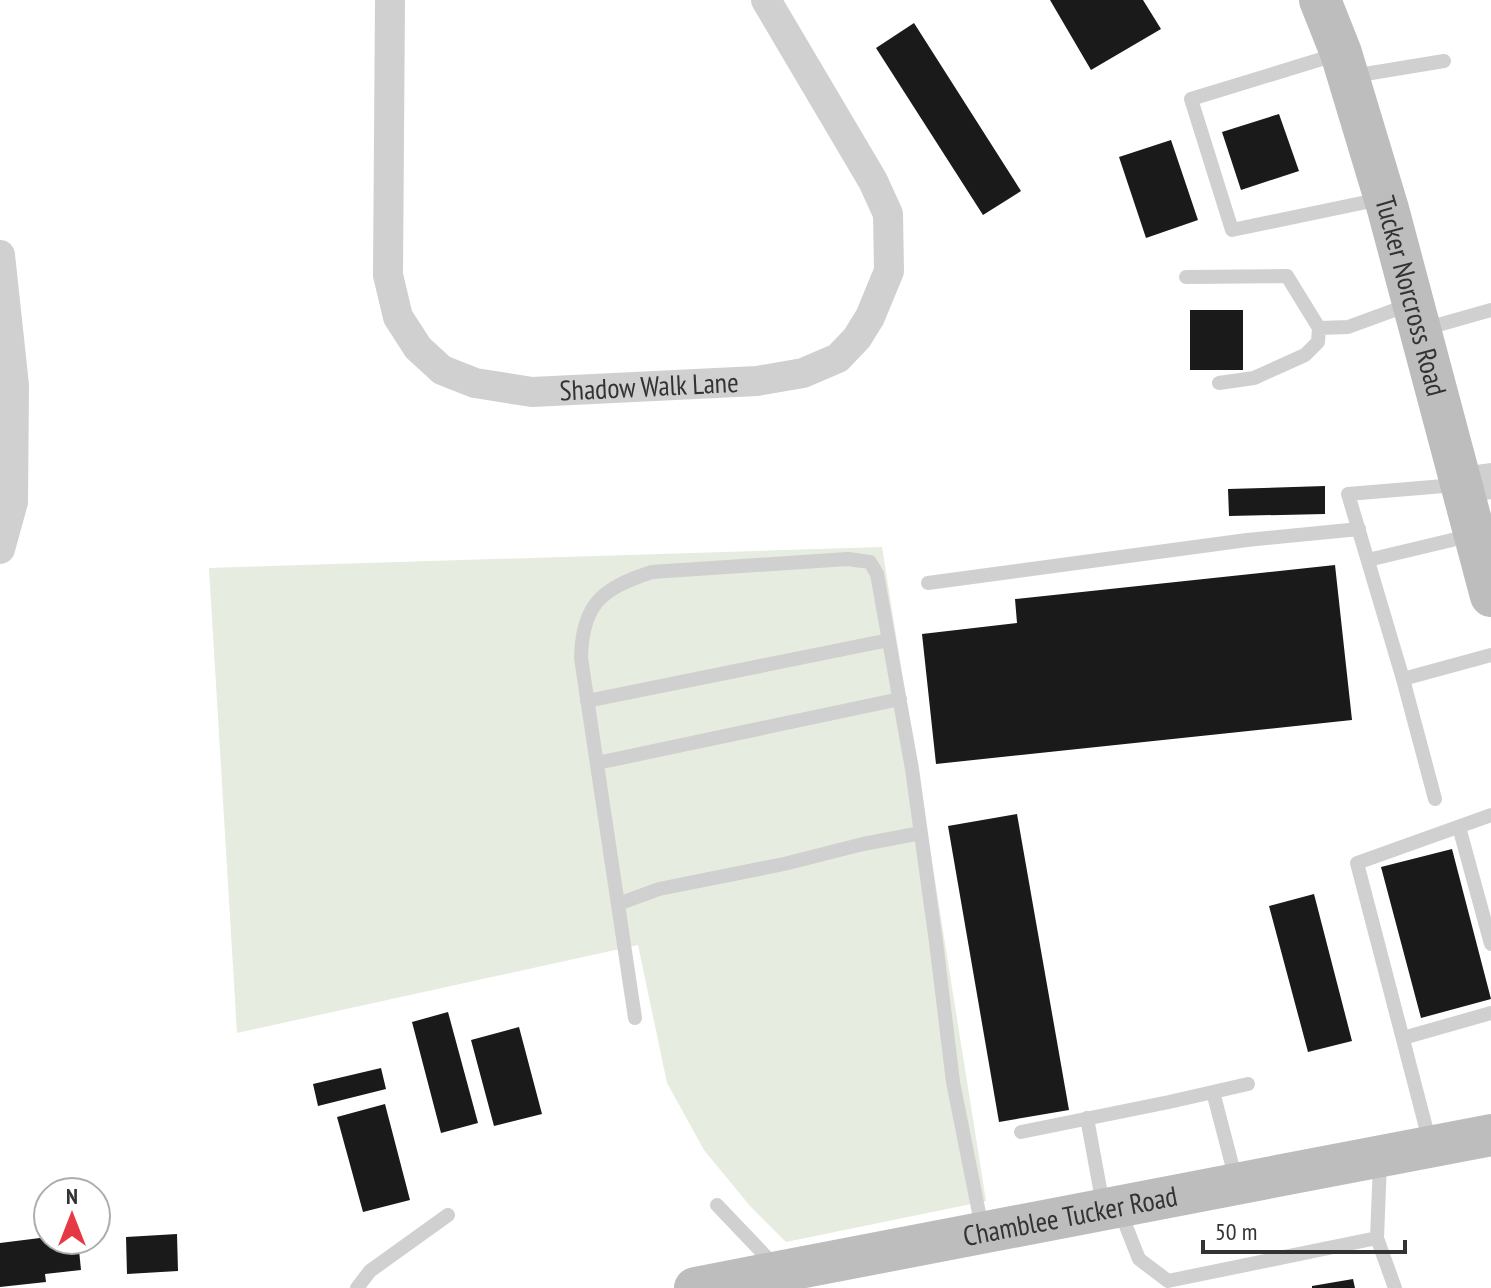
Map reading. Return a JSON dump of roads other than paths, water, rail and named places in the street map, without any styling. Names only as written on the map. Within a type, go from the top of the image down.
[{"type":"main road","name":"Tucker Norcross Road","points":[[1320,0],[1344,65],[1385,198],[1416,317],[1476,483],[1474,534],[1491,596]]},
{"type":"main road","name":"Chamblee Tucker Road","points":[[695,1288],[1491,1135]]},
{"type":"street","name":"Shadow Walk Lane","points":[[390,0],[388,275],[398,317],[418,348],[442,370],[475,383],[532,392],[757,381],[803,373],[838,358],[857,338],[870,317],[889,271],[888,214],[873,181],[766,0]]},
{"type":"street","points":[[0,255],[14,385],[13,502],[0,549]]},
{"type":"lane","points":[[1385,198],[1232,230],[1191,99],[1344,65],[1444,61]]},
{"type":"lane","points":[[1186,277],[1287,276],[1319,328],[1318,342],[1305,355],[1254,378],[1219,383]]},
{"type":"lane","points":[[1319,328],[1491,310]]},
{"type":"lane","points":[[1435,799],[1348,494],[1476,483]]},
{"type":"lane","points":[[928,583],[1247,540],[1359,529]]},
{"type":"lane","points":[[1368,560],[1474,534]]},
{"type":"lane","points":[[635,1018],[581,658],[581,635],[590,611],[603,595],[623,581],[652,572],[848,559],[870,562],[877,574],[900,699],[921,833],[953,1082],[983,1233]]},
{"type":"lane","points":[[587,701],[889,640]]},
{"type":"lane","points":[[1403,679],[1491,655]]},
{"type":"lane","points":[[597,763],[900,699]]},
{"type":"lane","points":[[1431,1147],[1357,863],[1491,815]]},
{"type":"lane","points":[[1459,827],[1491,944]]},
{"type":"lane","points":[[618,904],[659,889],[921,833]]},
{"type":"lane","points":[[1403,1038],[1491,1013]]},
{"type":"lane","points":[[1021,1132],[1248,1084]]},
{"type":"lane","points":[[1213,1092],[1237,1184]]},
{"type":"lane","points":[[1087,1118],[1111,1208],[1139,1259],[1168,1281],[1377,1238]]},
{"type":"lane","points":[[1380,1156],[1377,1238],[1395,1288]]},
{"type":"lane","points":[[717,1205],[780,1272]]},
{"type":"lane","points":[[357,1288],[370,1271],[448,1215]]}]
